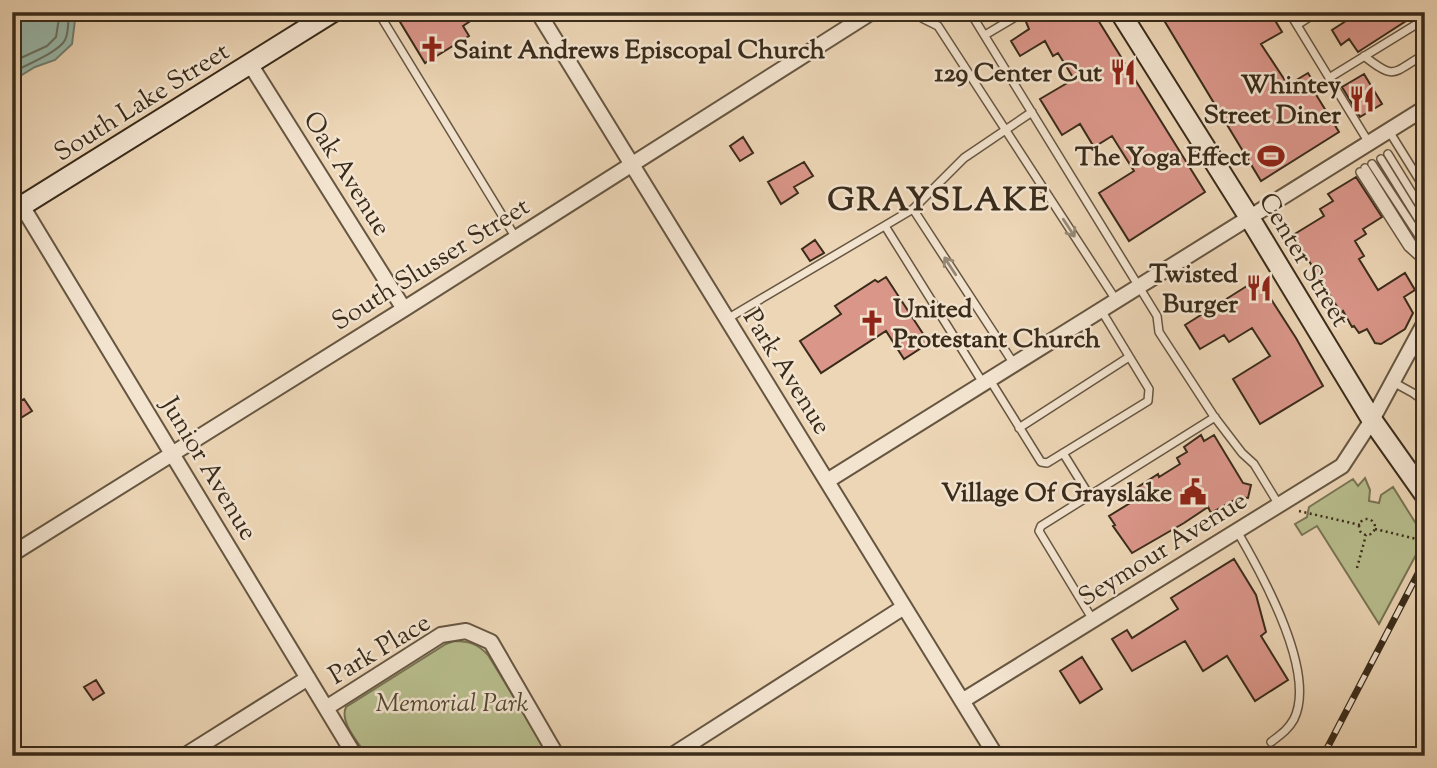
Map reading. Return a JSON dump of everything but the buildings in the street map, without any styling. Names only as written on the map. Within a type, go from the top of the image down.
[{"type":"street","name":"South Lake Street","points":[[17,209],[333,12]]},
{"type":"street","name":"Park Avenue","points":[[538,12],[996,756]]},
{"type":"street","name":"South Slusser Street","points":[[12,554],[872,12]]},
{"type":"street","name":"Center Street","points":[[1121,12],[1372,420],[1423,489]]},
{"type":"street","name":"Oak Avenue","points":[[250,64],[404,309]]},
{"type":"street","points":[[827,481],[1425,108]]},
{"type":"street","name":"Junior Avenue","points":[[17,209],[172,454],[355,756]]},
{"type":"street","name":"Seymour Avenue","points":[[962,701],[1342,466],[1372,420],[1425,321]]},
{"type":"street","points":[[671,756],[904,607]]},
{"type":"street","name":"Park Place","points":[[326,708],[441,635],[466,631],[491,642],[557,756]]},
{"type":"street","points":[[184,756],[308,678]]},
{"type":"lane","points":[[378,12],[516,238]]},
{"type":"lane","points":[[918,12],[922,18],[938,26],[1116,300]]},
{"type":"lane","points":[[970,12],[1157,316],[1158,332],[1215,417],[1242,453],[1254,464],[1279,505]]},
{"type":"lane","points":[[1289,12],[1369,142]]},
{"type":"lane","points":[[1297,25],[1317,12]]},
{"type":"lane","points":[[985,35],[1017,16]]},
{"type":"lane","points":[[1329,78],[1425,19]]},
{"type":"lane","points":[[1364,56],[1386,73],[1392,73],[1425,54]]},
{"type":"lane","points":[[727,319],[913,209],[964,158],[1031,111]]},
{"type":"lane","points":[[1388,131],[1425,189]]},
{"type":"lane","points":[[1425,214],[1384,157],[1425,230]]},
{"type":"lane","points":[[1425,245],[1366,168],[1408,247],[1418,256],[1425,253]]},
{"type":"lane","points":[[913,209],[1014,364]]},
{"type":"lane","points":[[885,226],[1041,462],[1047,463],[1148,401],[1149,389],[1101,310]]},
{"type":"lane","points":[[1410,349],[1425,358]]},
{"type":"lane","points":[[1019,428],[1129,357]]},
{"type":"lane","points":[[1392,382],[1425,402]]},
{"type":"lane","points":[[1093,620],[1039,531],[1041,526],[1215,417]]},
{"type":"lane","points":[[1063,453],[1089,495]]},
{"type":"lane","points":[[1237,531],[1280,615],[1297,666],[1300,686],[1295,717],[1287,730],[1271,742]]},
{"type":"path","points":[[1299,511],[1360,526]]},
{"type":"path","points":[[1369,519],[1375,524],[1375,529],[1372,534],[1366,535],[1360,531],[1360,526],[1362,521],[1369,519]]},
{"type":"path","points":[[1375,529],[1425,541]]},
{"type":"path","points":[[1357,568],[1366,535]]},
{"type":"green space","points":[[1365,478],[1370,490],[1369,501],[1379,503],[1381,495],[1393,487],[1425,538],[1379,624],[1317,526],[1302,535],[1295,524],[1307,517],[1309,507],[1353,479],[1358,486]]},
{"type":"green space","name":"Memorial Park","points":[[454,641],[473,644],[488,655],[550,756],[367,756],[347,726],[346,707]]},
{"type":"water","points":[[12,12],[76,12],[72,44],[55,60],[35,67],[12,81]]},
{"type":"railway","points":[[1323,756],[1425,560]]},
{"type":"place","name":"Saint Andrews Episcopal Church","points":[[432,49]]},
{"type":"place","name":"129 Center Cut","points":[[1123,72]]},
{"type":"place","name":"Whintey Street Diner","points":[[1362,99]]},
{"type":"place","name":"The Yoga Effect","points":[[1271,156]]},
{"type":"place","name":"Twisted Burger","points":[[1259,288]]},
{"type":"place","name":"United Protestant Church","points":[[872,323]]},
{"type":"place","name":"Village Of Grayslake","points":[[1193,492]]},
{"type":"district","name":"GRAYSLAKE","points":[[939,198]]}]
